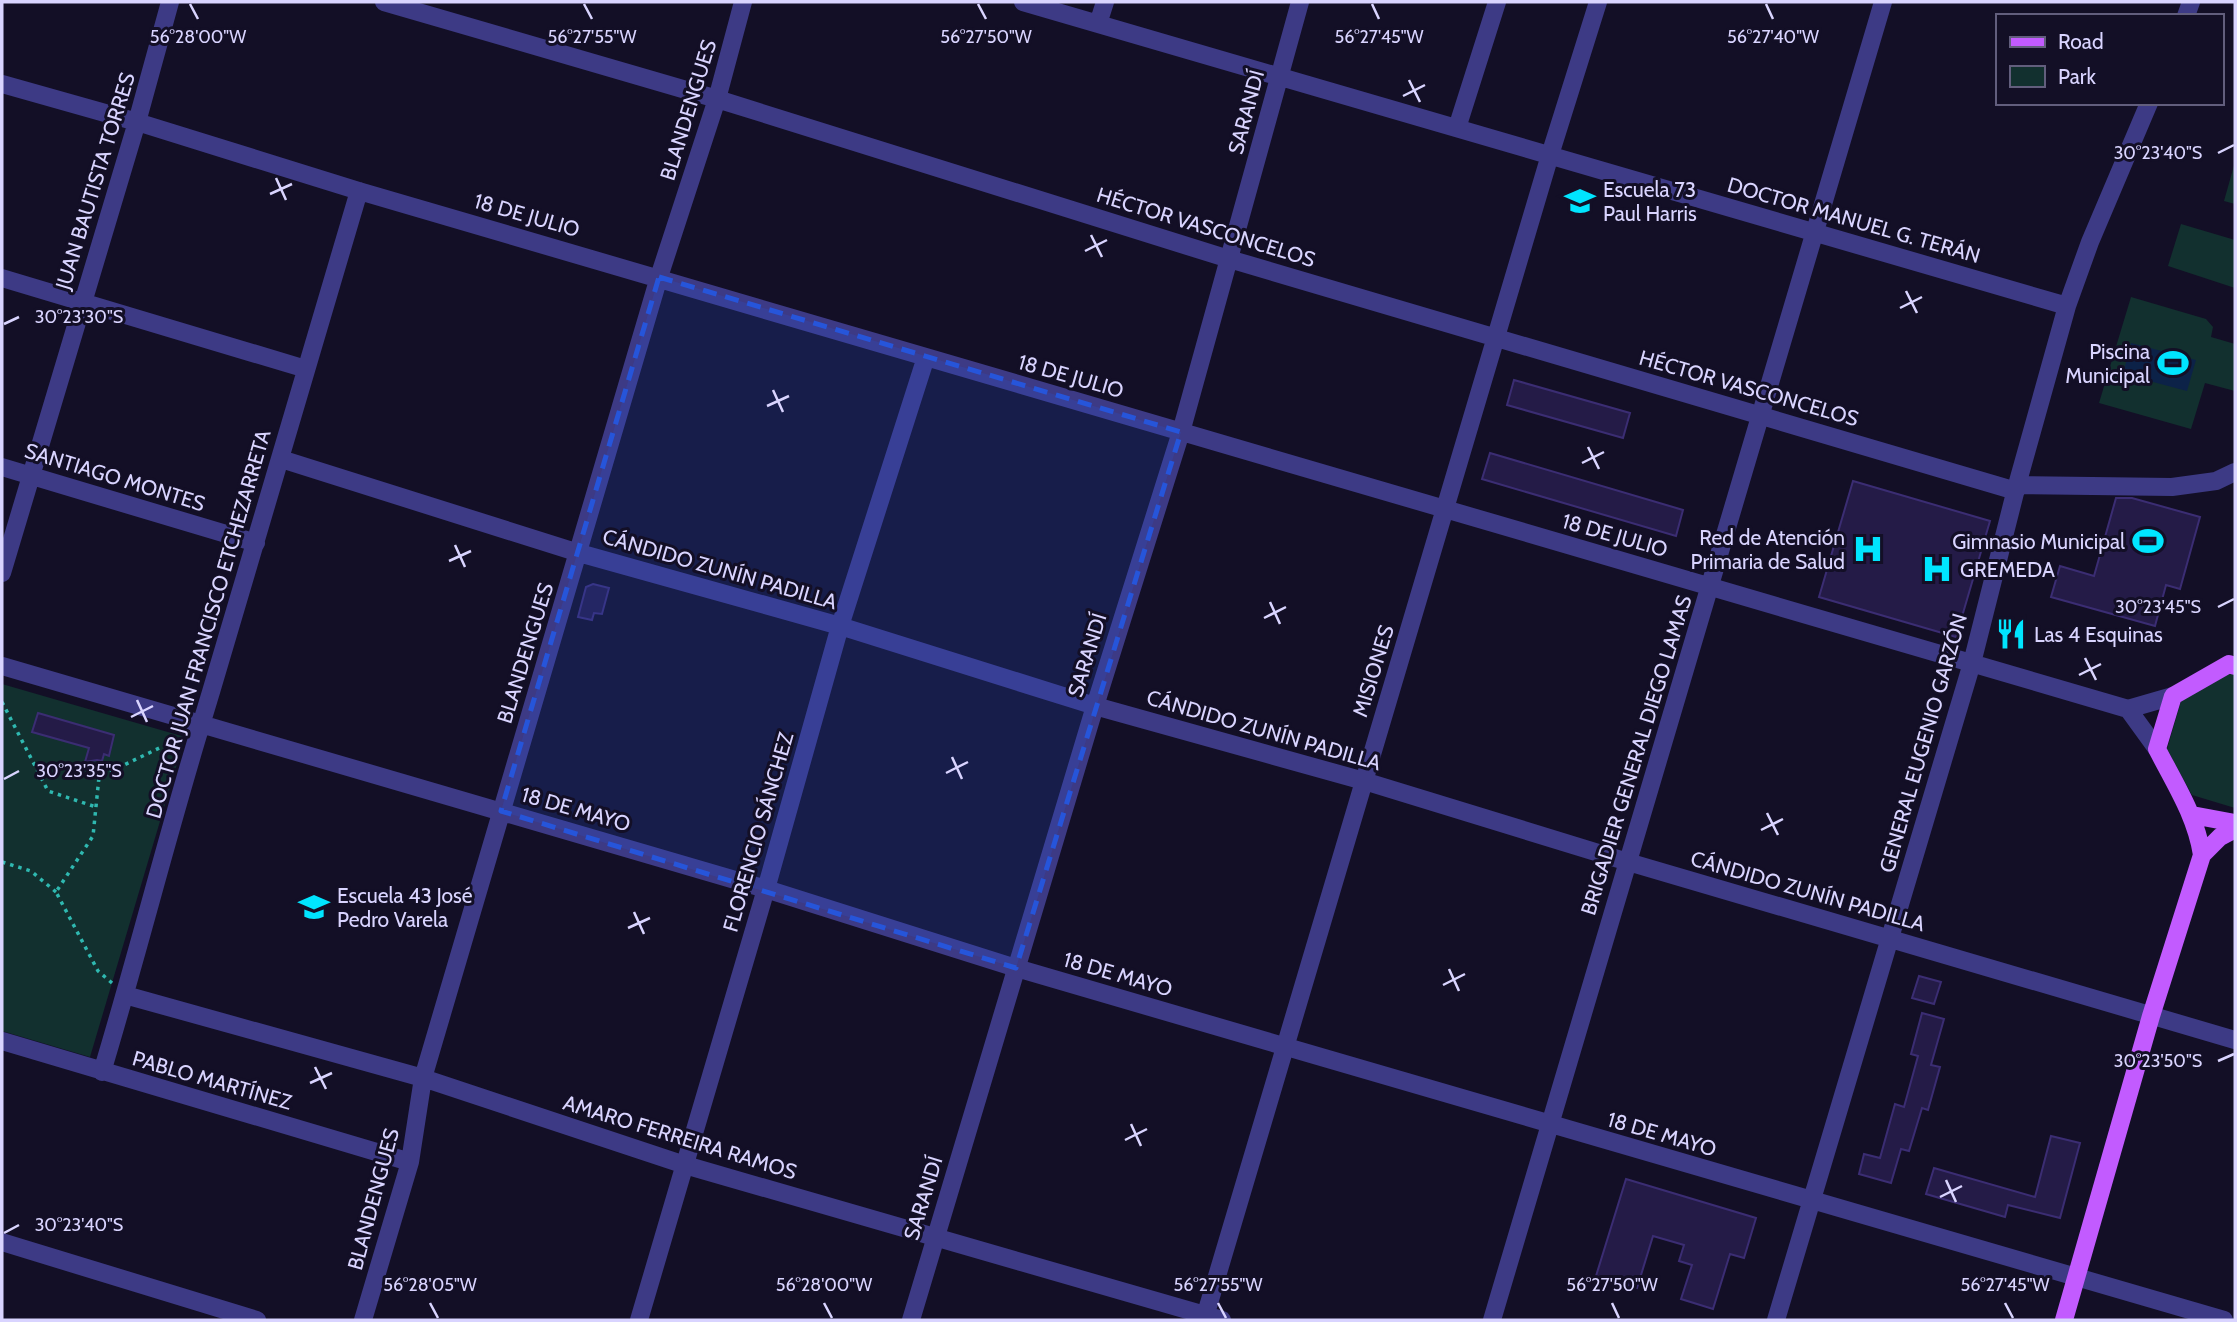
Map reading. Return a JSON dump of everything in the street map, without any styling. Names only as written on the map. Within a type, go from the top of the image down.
[{"type":"main road","points":[[2064,1320],[2151,1016],[2202,855],[2192,815],[2157,749],[2172,696],[2233,662]]},
{"type":"main road","points":[[2192,815],[2235,823]]},
{"type":"main road","points":[[2202,855],[2221,837],[2235,829]]},
{"type":"street","name":"JUAN BAUTISTA TORRES","points":[[2,573],[137,122],[170,2]]},
{"type":"street","name":"HÉCTOR VASCONCELOS","points":[[384,2],[717,99],[1229,259],[2017,488],[2172,486],[2216,481],[2235,472]]},
{"type":"street","name":"BLANDENGUES","points":[[363,1320],[410,1162],[423,1078],[659,277],[717,99],[743,2]]},
{"type":"street","name":"DOCTOR MANUEL G. TERÁN","points":[[1023,2],[2067,306]]},
{"type":"street","points":[[1098,24],[1105,2]]},
{"type":"street","name":"SARANDÍ","points":[[911,1320],[1095,706],[1181,432],[1300,2]]},
{"type":"street","points":[[1457,128],[1497,2]]},
{"type":"street","name":"MISIONES","points":[[1210,1319],[1285,1047],[1598,2]]},
{"type":"street","name":"BRIGADIER GENERAL DIEGO LAMAS","points":[[1492,1320],[1883,2]]},
{"type":"street","name":"18 DE JULIO","points":[[2,84],[2128,709]]},
{"type":"street","name":"GENERAL EUGENIO GARZÓN","points":[[1776,1320],[1972,663],[2067,306],[2090,242],[2148,105]]},
{"type":"street","name":"DOCTOR JUAN FRANCISCO ETCHEZARRETA","points":[[102,1072],[201,723],[359,191]]},
{"type":"street","points":[[2,278],[306,369]]},
{"type":"street","name":"FLORENCIO SÁNCHEZ","points":[[639,1320],[840,626],[926,357]]},
{"type":"street","name":"CÁNDIDO ZUNÍN PADILLA","points":[[281,459],[579,553],[840,626],[1095,706],[1364,781],[1628,862],[2235,1040]]},
{"type":"street","name":"SANTIAGO MONTES","points":[[2,467],[256,543]]},
{"type":"street","name":"18 DE MAYO","points":[[2,666],[766,889],[1016,968],[2224,1320]]},
{"type":"street","points":[[2157,749],[2128,709],[2172,696]]},
{"type":"street","name":"AMARO FERREIRA RAMOS","points":[[125,995],[423,1078],[685,1165],[1210,1319]]},
{"type":"street","name":"PABLO MARTÍNEZ","points":[[2,1041],[410,1162]]},
{"type":"street","points":[[2,1242],[257,1320]]},
{"type":"path","points":[[2,702],[48,791],[96,807]]},
{"type":"path","points":[[56,892],[93,836],[99,776],[178,739]]},
{"type":"path","points":[[2,862],[31,871],[56,892],[98,971],[125,995]]},
{"type":"highlighted area","points":[[659,277],[1181,432],[1016,968],[501,811]]},
{"type":"green space","points":[[2235,162],[2235,204],[2224,201]]},
{"type":"green space","points":[[2181,224],[2235,240],[2235,288],[2168,266]]},
{"type":"green space","name":"Piscina Municipal","points":[[2131,297],[2206,319],[2213,327],[2211,337],[2235,344],[2235,391],[2205,383],[2191,429],[2099,403]]},
{"type":"green space","points":[[2229,673],[2235,675],[2235,808],[2192,795],[2167,749],[2182,698]]},
{"type":"green space","points":[[2,684],[185,737],[90,1057],[2,1031]]},
{"type":"water","points":[[2131,343],[2196,360],[2187,391],[2123,374]]},
{"type":"building","points":[[1514,380],[1630,413],[1623,438],[1507,405]]},
{"type":"building","points":[[1490,453],[1683,510],[1676,536],[1482,479]]},
{"type":"building","points":[[1853,481],[1990,521],[1956,637],[1819,597]]},
{"type":"building","name":"Gimnasio Municipal","points":[[2116,498],[2132,498],[2200,517],[2180,589],[2166,585],[2155,626],[2051,597],[2060,566],[2094,576]]},
{"type":"building","points":[[593,584],[609,588],[602,614],[594,613],[592,620],[578,617],[586,587]]},
{"type":"building","points":[[38,713],[114,735],[109,756],[104,754],[102,761],[85,762],[89,748],[32,732]]},
{"type":"building","points":[[1919,976],[1941,982],[1934,1004],[1912,998]]},
{"type":"building","points":[[1922,1013],[1944,1019],[1931,1065],[1940,1067],[1928,1110],[1922,1108],[1909,1151],[1901,1149],[1891,1183],[1859,1174],[1864,1154],[1880,1158],[1895,1104],[1904,1107],[1918,1056],[1911,1054]]},
{"type":"building","points":[[2051,1136],[2080,1143],[2060,1218],[2008,1205],[2005,1217],[1926,1194],[1934,1168],[2035,1197]]},
{"type":"building","points":[[1626,1179],[1756,1218],[1744,1258],[1730,1254],[1713,1309],[1681,1299],[1692,1265],[1679,1261],[1684,1245],[1653,1236],[1637,1288],[1596,1276]]},
{"type":"place","name":"Escuela 73 Paul Harris","points":[[1580,201]]},
{"type":"place","name":"Piscina Municipal","points":[[2173,363]]},
{"type":"place","name":"Gimnasio Municipal","points":[[2148,541]]},
{"type":"place","name":"Red de Atención Primaria de Salud","points":[[1868,549]]},
{"type":"place","name":"GREMEDA","points":[[1937,569]]},
{"type":"place","name":"Las 4 Esquinas","points":[[2011,634]]},
{"type":"place","name":"Escuela 43 José Pedro Varela","points":[[314,907]]}]
